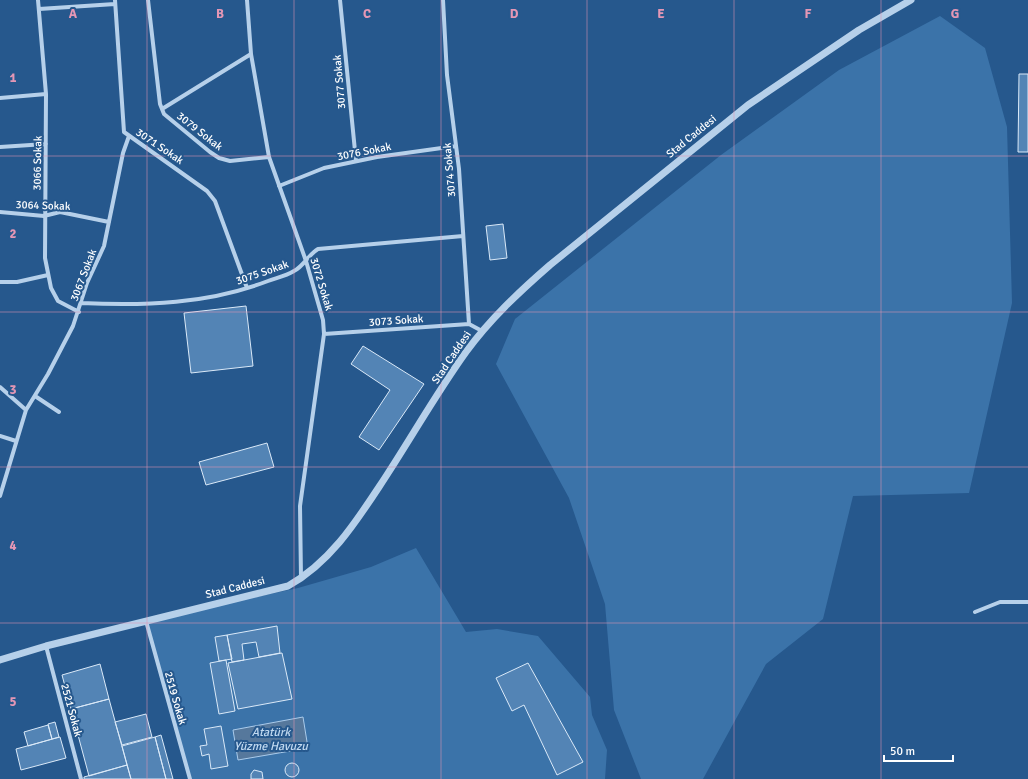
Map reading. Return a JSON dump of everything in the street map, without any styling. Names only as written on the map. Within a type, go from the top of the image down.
[{"type":"street","name":"3066 Sokak","points":[[38,0],[46,94],[44,258],[51,288],[58,301],[79,312]]},
{"type":"street","name":"3079 Sokak","points":[[148,0],[160,104],[162,109],[170,119],[210,152],[220,158],[230,161],[269,157]]},
{"type":"street","name":"3072 Sokak","points":[[247,0],[252,54],[269,157],[306,261],[323,320],[324,334],[300,506],[301,578]]},
{"type":"street","name":"3077 Sokak","points":[[340,0],[356,161]]},
{"type":"street","name":"3074 Sokak","points":[[443,0],[447,75],[456,146],[464,236],[469,324]]},
{"type":"street","name":"Stad Caddesi","points":[[0,660],[46,646],[288,586],[319,565],[343,538],[397,460],[465,353],[495,315],[550,265],[748,105],[859,30],[911,0]]},
{"type":"street","points":[[39,9],[115,2]]},
{"type":"street","name":"3071 Sokak","points":[[115,2],[124,132],[208,191],[215,202],[247,288]]},
{"type":"street","points":[[162,109],[252,54]]},
{"type":"street","points":[[0,98],[46,94]]},
{"type":"street","name":"3067 Sokak","points":[[0,496],[26,410],[48,374],[79,312],[81,303],[104,246],[123,153],[129,136]]},
{"type":"street","points":[[0,147],[46,144]]},
{"type":"street","name":"3076 Sokak","points":[[280,186],[324,168],[356,161],[456,146]]},
{"type":"street","name":"3064 Sokak","points":[[0,212],[44,216],[60,212],[109,222]]},
{"type":"street","name":"3075 Sokak","points":[[81,303],[174,302],[209,298],[247,288],[294,271],[318,249],[464,236]]},
{"type":"street","points":[[0,282],[17,282],[48,275]]},
{"type":"street","points":[[469,324],[482,331]]},
{"type":"street","name":"3073 Sokak","points":[[324,334],[469,324]]},
{"type":"street","points":[[0,387],[26,410]]},
{"type":"street","points":[[35,396],[59,412]]},
{"type":"street","points":[[0,436],[16,441]]},
{"type":"street","points":[[975,612],[1000,602],[1028,602]]},
{"type":"street","name":"2519 Sokak","points":[[146,621],[190,779]]},
{"type":"street","name":"2521 Sokak","points":[[46,646],[81,779]]},
{"type":"shaded area","points":[[940,16],[985,48],[1007,127],[1012,303],[969,493],[853,496],[823,619],[766,664],[703,779],[641,779],[614,710],[605,604],[569,498],[496,364],[515,319],[721,155],[839,70]]},
{"type":"shaded area","points":[[416,548],[466,632],[497,629],[538,636],[590,697],[592,715],[607,750],[605,779],[191,779],[146,621],[298,588],[371,567]]},
{"type":"water","name":"Atatürk Yüzme Havuzu","points":[[303,717],[308,748],[238,760],[233,730]]},
{"type":"building","points":[[1019,74],[1028,74],[1028,152],[1018,152]]},
{"type":"building","points":[[503,224],[507,258],[490,260],[486,226]]},
{"type":"building","points":[[246,306],[253,366],[191,373],[184,313]]},
{"type":"building","points":[[363,346],[424,384],[379,450],[359,437],[390,390],[351,364]]},
{"type":"building","points":[[267,443],[274,467],[206,485],[199,462]]},
{"type":"building","points":[[277,626],[280,653],[259,657],[256,642],[242,644],[244,660],[232,662],[227,635]]},
{"type":"building","points":[[227,635],[232,659],[219,661],[215,637]]},
{"type":"building","name":"Atatürk Yüzme Havuzu","points":[[282,653],[292,699],[238,709],[228,663]]},
{"type":"building","points":[[226,660],[235,711],[219,714],[210,663]]},
{"type":"building","points":[[528,663],[583,762],[557,775],[524,705],[512,711],[496,678]]},
{"type":"building","points":[[100,664],[109,699],[71,709],[62,675]]},
{"type":"building","points":[[109,699],[127,765],[89,776],[71,709]]},
{"type":"building","points":[[146,714],[152,737],[122,745],[115,722]]},
{"type":"building","points":[[55,722],[59,737],[52,739],[48,724]]},
{"type":"building","points":[[48,725],[52,739],[28,746],[24,732]]},
{"type":"building","points":[[221,726],[228,766],[211,769],[209,754],[202,756],[200,746],[207,745],[204,729]]},
{"type":"building","points":[[161,735],[173,779],[166,779],[155,737]]},
{"type":"building","points":[[60,737],[66,758],[21,770],[16,749]]},
{"type":"building","points":[[155,737],[166,779],[131,779],[122,746]]},
{"type":"building","points":[[289,763],[295,763],[299,767],[299,773],[295,777],[289,777],[285,773],[285,767]]},
{"type":"building","points":[[127,765],[131,779],[84,779],[84,777]]},
{"type":"building","points":[[254,770],[262,772],[263,779],[251,779],[251,774]]}]
